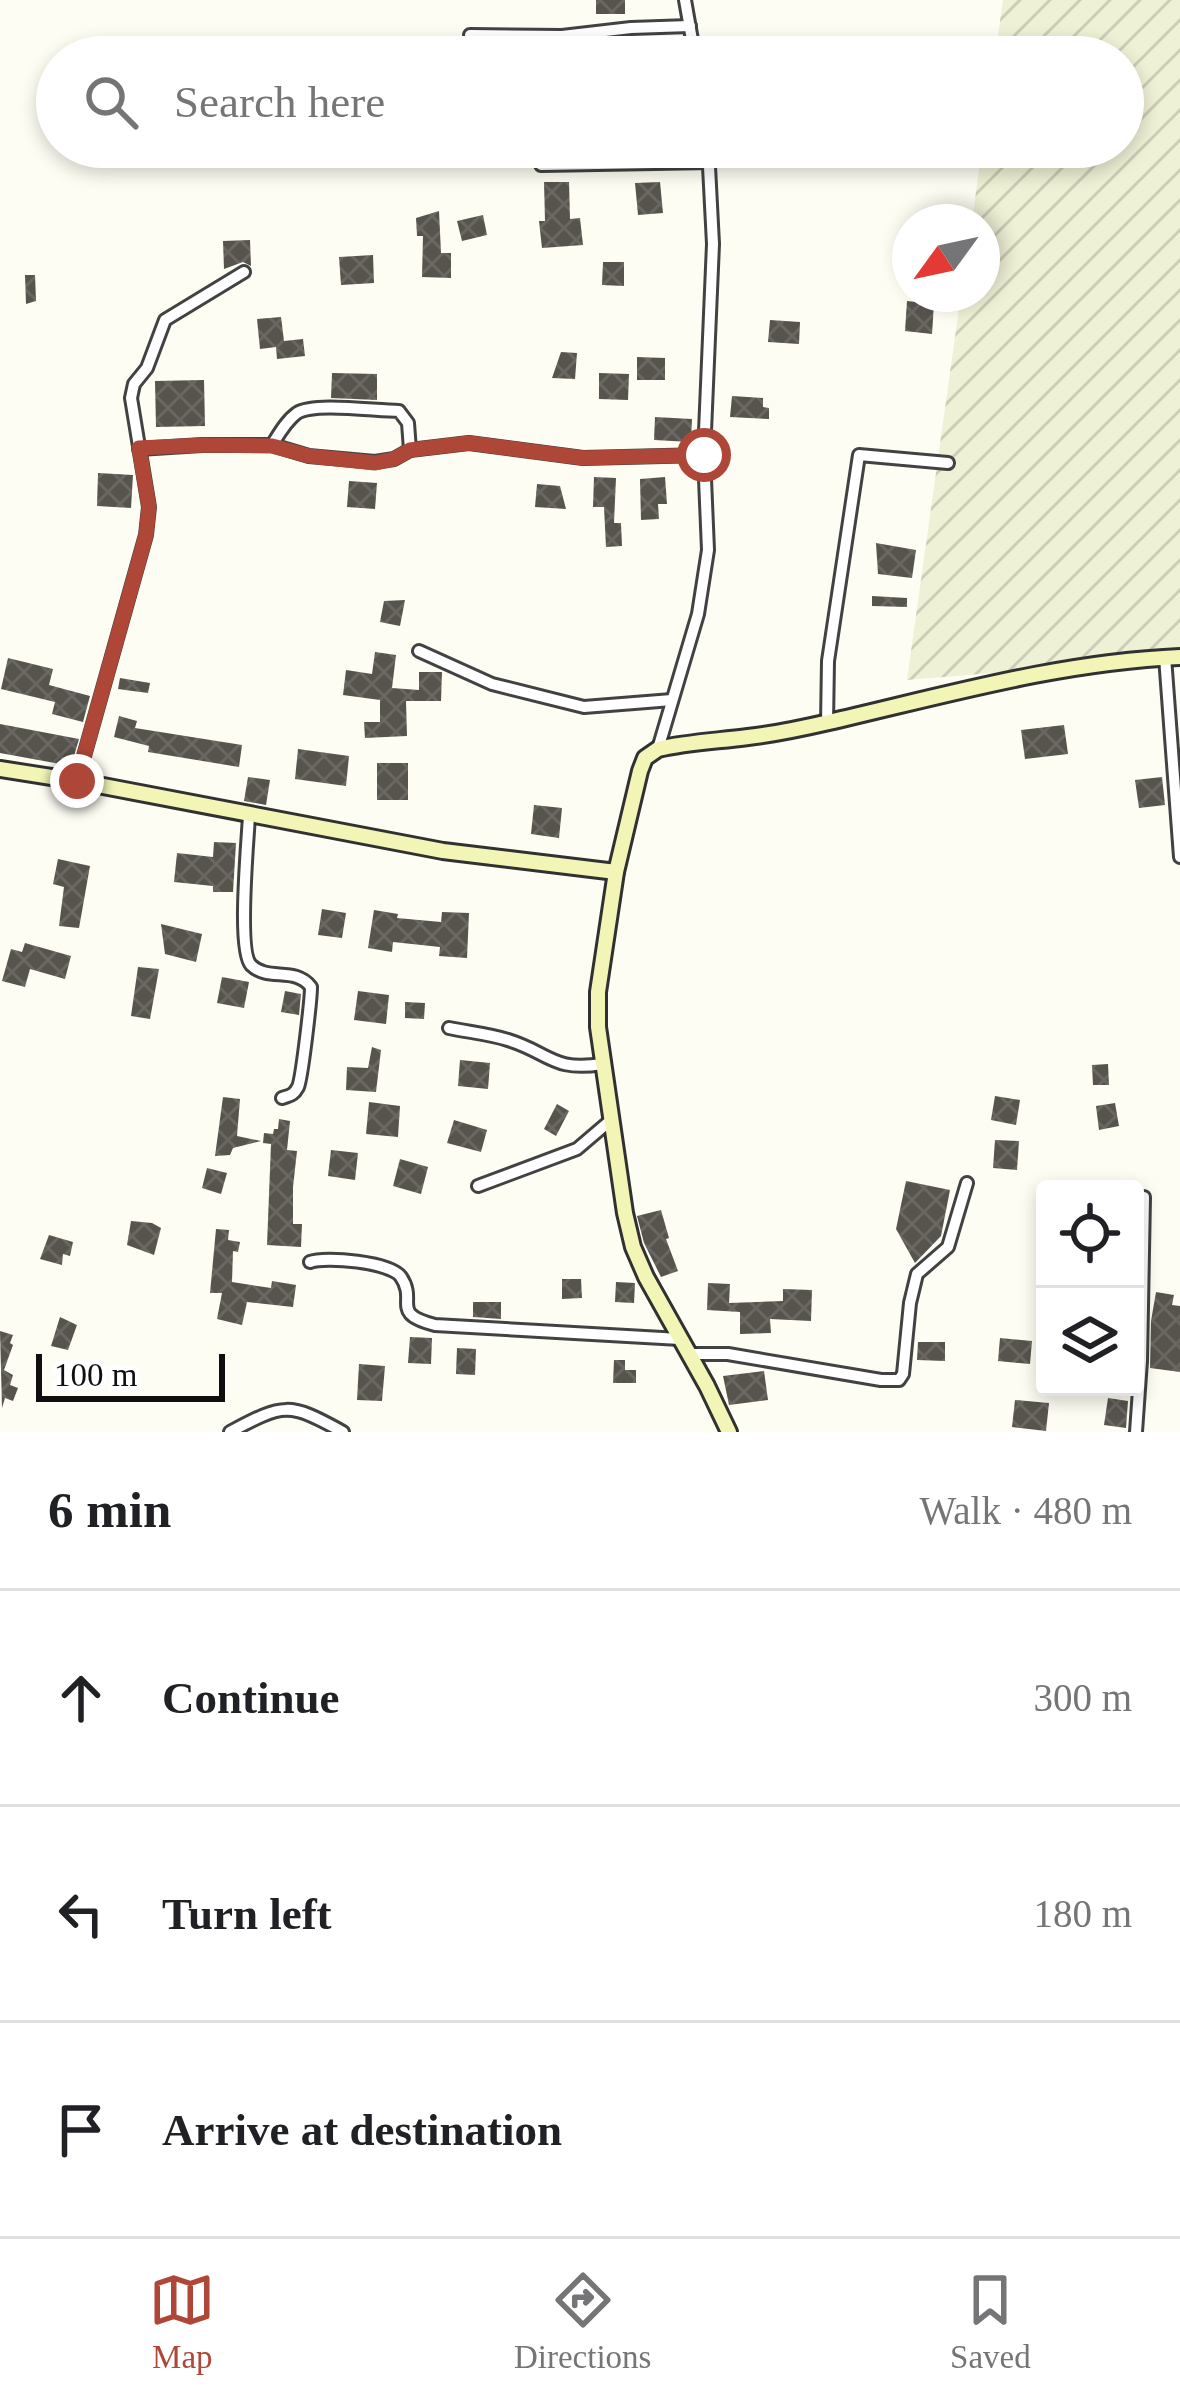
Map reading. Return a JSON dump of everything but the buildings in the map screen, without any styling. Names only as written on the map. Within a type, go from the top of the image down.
[{"type":"street","points":[[685,0],[692,36]]},
{"type":"street","points":[[570,36],[690,26]]},
{"type":"street","points":[[470,35],[516,36]]},
{"type":"street","points":[[658,749],[698,614],[708,550],[704,455],[713,244],[711,168]]},
{"type":"street","points":[[77,781],[146,535],[149,507],[131,398],[134,384],[147,368],[165,320],[244,272]]},
{"type":"street","points":[[272,446],[292,417],[303,409],[323,408],[399,411],[408,423],[410,450]]},
{"type":"street","points":[[139,448],[272,446],[309,456],[375,463],[410,450],[469,443],[583,458],[704,455]]},
{"type":"street","points":[[826,723],[829,661],[859,455],[948,463]]},
{"type":"street","points":[[419,651],[493,684],[584,707],[672,700]]},
{"type":"street","points":[[729,1432],[633,1247],[602,1064],[598,992],[616,872],[646,758],[658,749],[826,723],[1031,675],[1173,657],[1180,857]]},
{"type":"street","points":[[0,769],[443,851],[616,872]]},
{"type":"street","points":[[249,815],[246,956],[263,972],[304,978],[310,987],[298,1087],[282,1098]]},
{"type":"street","points":[[449,1028],[506,1040],[563,1066],[602,1064]]},
{"type":"street","points":[[478,1186],[577,1149],[611,1120]]},
{"type":"street","points":[[689,1354],[728,1354],[899,1380],[917,1274],[948,1247],[967,1183]]},
{"type":"street","points":[[310,1262],[357,1262],[394,1271],[402,1278],[410,1316],[435,1325],[680,1339]]},
{"type":"street","points":[[1136,1432],[1142,1288]]},
{"type":"street","points":[[230,1432],[272,1410],[286,1409],[307,1412],[343,1432]]},
{"type":"green space","points":[[1003,0],[1180,0],[1180,658],[907,680],[958,312],[1000,312],[1000,204],[974,204],[979,168],[1144,168],[1144,36],[998,36]]},
{"type":"route","points":[[77,781],[146,535],[149,507],[139,448],[272,446],[309,456],[375,463],[410,450],[469,443],[583,458],[704,455]]}]
